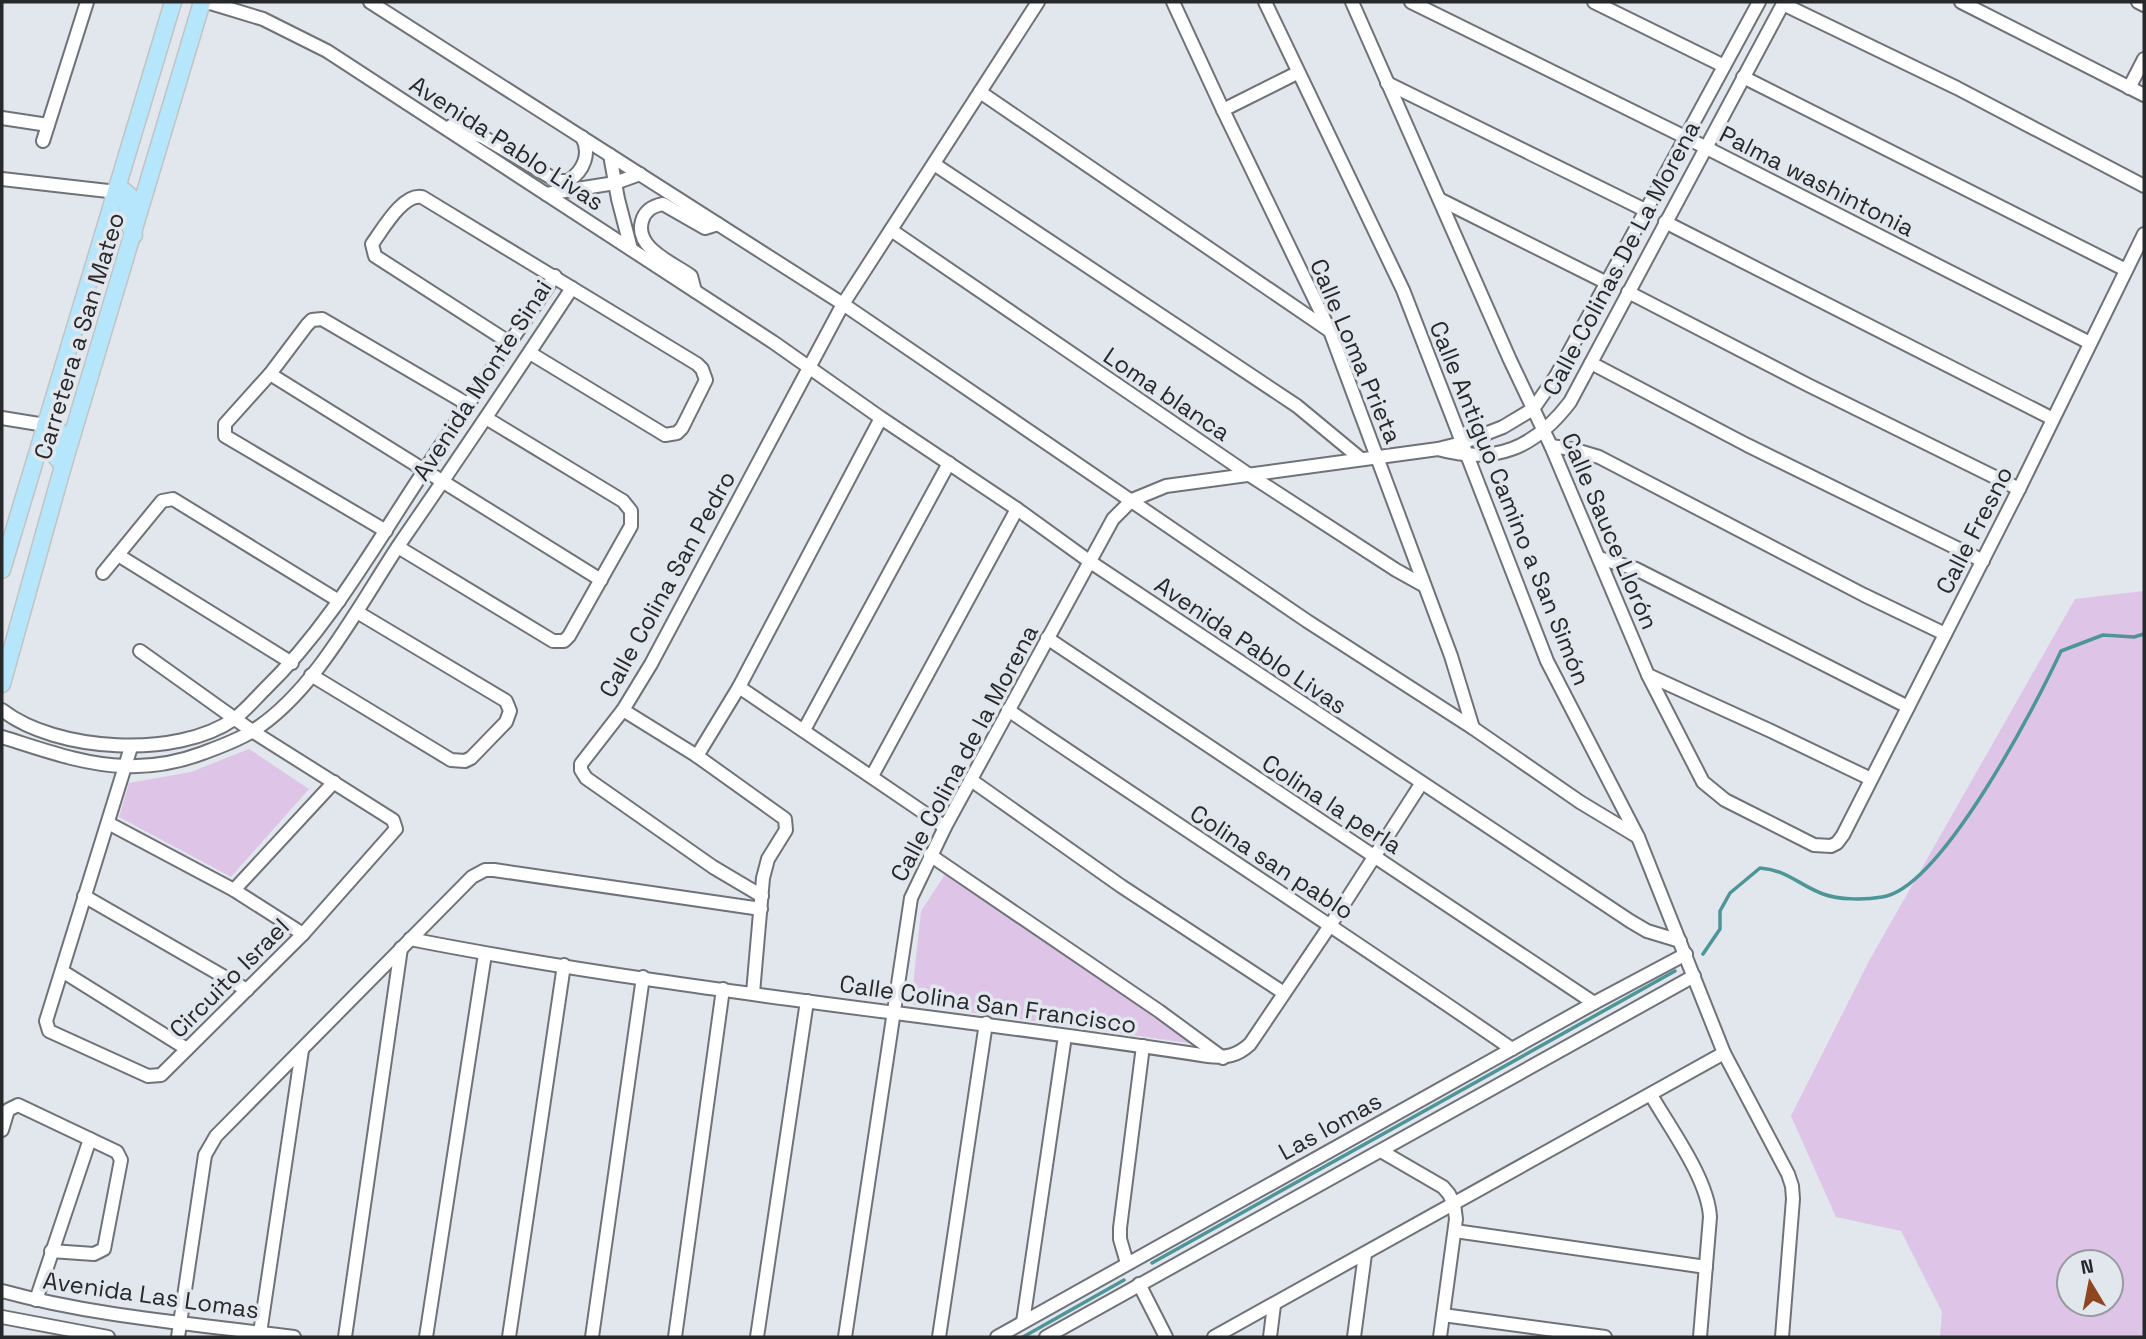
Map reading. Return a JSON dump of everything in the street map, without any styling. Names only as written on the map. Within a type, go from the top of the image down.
[{"type":"main road","name":"Carretera a San Mateo","points":[[2,570],[173,2]]},
{"type":"main road","name":"Carretera a San Mateo","points":[[2,684],[63,466],[204,2]]},
{"type":"main road","points":[[117,192],[123,190],[130,196],[126,217],[134,235]]},
{"type":"main road","points":[[45,425],[55,426],[59,431],[54,454],[63,466]]},
{"type":"street","points":[[43,141],[87,2]]},
{"type":"street","name":"Avenida Pablo Livas","points":[[204,2],[263,19],[327,51],[809,366],[1089,561],[1421,784],[1630,921],[1647,931],[1680,941]]},
{"type":"street","name":"Avenida Pablo Livas","points":[[370,2],[843,304],[1307,621],[1638,837]]},
{"type":"street","name":"Calle Colina San Pedro","points":[[761,902],[583,774],[581,764],[623,710],[651,664],[843,304],[1038,2]]},
{"type":"street","name":"Calle Loma Prieta","points":[[1173,2],[1331,331],[1451,656],[1473,728]]},
{"type":"street","name":"Calle Antiguo Camino a San Simón","points":[[1265,2],[1403,290],[1547,661],[1638,837],[1724,1053],[1781,1158],[1792,1186],[1790,1251],[1782,1337]]},
{"type":"street","name":"Calle Sauce Llorón","points":[[1352,2],[1545,432],[1648,675],[1703,782],[1712,792],[1814,845],[1831,846],[1837,843]]},
{"type":"street","name":"Palma washintonia","points":[[1411,2],[2090,342]]},
{"type":"street","points":[[1594,2],[1724,66]]},
{"type":"street","name":"Calle Colinas De La Morena","points":[[1132,500],[1166,486],[1438,449],[1503,427],[1533,409],[1556,376],[1759,2]]},
{"type":"street","points":[[1961,2],[2144,95]]},
{"type":"street","points":[[2138,2],[2144,5]]},
{"type":"street","points":[[1784,3],[1957,88],[2144,186]]},
{"type":"street","name":"Calle Colinas De La Morena","points":[[1438,449],[1467,456],[1504,451],[1545,432],[1570,402],[1784,3]]},
{"type":"street","points":[[2129,88],[2144,59]]},
{"type":"street","points":[[1223,110],[1297,73]]},
{"type":"street","points":[[1743,77],[2126,270]]},
{"type":"street","points":[[1387,83],[1645,210]]},
{"type":"street","points":[[980,92],[1331,331]]},
{"type":"street","points":[[2,118],[48,125]]},
{"type":"street","points":[[431,119],[483,137],[557,181],[568,181],[579,171],[587,154],[587,146],[582,137]]},
{"type":"street","points":[[610,155],[631,249]]},
{"type":"street","points":[[934,164],[1297,407],[1361,459]]},
{"type":"street","points":[[546,194],[615,183],[640,174]]},
{"type":"street","points":[[2,179],[117,192]]},
{"type":"street","points":[[510,343],[375,256],[372,244],[403,203],[417,196],[555,276]]},
{"type":"street","points":[[1441,200],[1605,282]]},
{"type":"street","points":[[695,291],[691,276],[649,248],[641,231],[642,221],[649,209],[663,204],[705,228],[718,224]]},
{"type":"street","points":[[1665,222],[2053,419]]},
{"type":"street","name":"Loma blanca","points":[[891,230],[1248,474],[1423,585]]},
{"type":"street","name":"Calle Fresno","points":[[1837,843],[2020,489],[2144,234]]},
{"type":"street","name":"Avenida Monte Sinai","points":[[2,710],[17,722],[85,743],[131,747],[173,742],[206,734],[234,719],[292,663],[339,601],[555,276],[572,288],[357,612],[312,675],[283,706],[252,731],[193,757],[166,763],[125,766],[79,760],[2,737]]},
{"type":"street","points":[[530,353],[657,432],[672,435],[682,428],[704,387],[706,380],[702,369],[572,288]]},
{"type":"street","points":[[1628,292],[1808,385],[2020,489]]},
{"type":"street","points":[[386,531],[225,436],[225,424],[270,374],[307,325],[312,320],[321,319],[469,405]]},
{"type":"street","points":[[1591,363],[1747,445],[1983,561]]},
{"type":"street","points":[[270,374],[601,580]]},
{"type":"street","points":[[2,418],[45,425]]},
{"type":"street","points":[[398,547],[553,641],[559,643],[569,636],[631,526],[632,518],[628,505],[486,418]]},
{"type":"street","points":[[697,756],[740,687],[881,418]]},
{"type":"street","points":[[1551,446],[1599,457],[1864,595],[1945,634]]},
{"type":"street","points":[[804,730],[949,463]]},
{"type":"street","points":[[103,573],[162,501],[173,499],[339,601]]},
{"type":"street","name":"Calle Colina de la Morena","points":[[845,1337],[911,898],[930,855],[1089,561],[1113,519],[1132,500]]},
{"type":"street","points":[[872,776],[1017,509]]},
{"type":"street","points":[[118,555],[292,663]]},
{"type":"street","points":[[1599,558],[1636,569],[1908,707]]},
{"type":"street","points":[[312,675],[451,760],[465,761],[471,758],[506,722],[510,711],[506,701],[357,612]]},
{"type":"street","name":"Colina la perla","points":[[1047,638],[1594,1003]]},
{"type":"street","name":"Circuito Israel","points":[[131,747],[46,1021],[49,1031],[148,1076],[161,1075],[247,990],[303,934],[396,829],[393,820],[234,719],[140,651]]},
{"type":"street","points":[[1648,675],[1871,779]]},
{"type":"street","points":[[740,687],[945,827]]},
{"type":"street","points":[[623,710],[697,756],[785,819],[786,830],[765,867],[753,993]]},
{"type":"street","name":"Colina san pablo","points":[[1009,710],[1175,824],[1331,924],[1512,1049]]},
{"type":"street","points":[[971,780],[1121,886],[1284,993]]},
{"type":"street","points":[[234,890],[334,782]]},
{"type":"street","points":[[930,855],[1159,1011],[1223,1058],[1241,1052],[1250,1044],[1421,784]]},
{"type":"street","points":[[108,822],[234,890],[303,934]]},
{"type":"street","points":[[178,1337],[205,1154],[216,1136],[479,872],[494,870],[761,902]]},
{"type":"street","points":[[84,896],[247,990]]},
{"type":"street","points":[[345,1337],[406,943]]},
{"type":"street","name":"Calle Colina San Francisco","points":[[406,943],[1223,1058]]},
{"type":"street","points":[[426,1337],[485,954]]},
{"type":"street","name":"Las lomas","points":[[997,1337],[1686,954]]},
{"type":"street","points":[[509,1337],[564,965]]},
{"type":"street","points":[[62,971],[187,1049]]},
{"type":"street","name":"Las lomas","points":[[1046,1337],[1694,976]]},
{"type":"street","points":[[592,1337],[643,977]]},
{"type":"street","points":[[675,1337],[723,989]]},
{"type":"street","points":[[757,1337],[807,1001]]},
{"type":"street","points":[[939,1337],[986,1023]]},
{"type":"street","points":[[1023,1322],[1065,1036]]},
{"type":"street","points":[[1127,1263],[1120,1239],[1120,1228],[1143,1046]]},
{"type":"street","points":[[260,1333],[302,1050]]},
{"type":"street","points":[[1214,1337],[1724,1053]]},
{"type":"street","points":[[1651,1094],[1686,1154],[1710,1203],[1700,1337]]},
{"type":"street","points":[[2,1130],[8,1110],[18,1105],[117,1152],[121,1160],[104,1249],[94,1254],[51,1251]]},
{"type":"street","points":[[36,1300],[90,1139]]},
{"type":"street","points":[[1381,1151],[1443,1187],[1454,1204],[1455,1231],[1440,1337]]},
{"type":"street","points":[[1455,1231],[1706,1267]]},
{"type":"street","points":[[1354,1337],[1365,1254]]},
{"type":"street","points":[[1139,1284],[1166,1337]]},
{"type":"street","name":"Avenida Las Lomas","points":[[2,1292],[180,1323],[294,1337]]},
{"type":"street","points":[[1270,1337],[1274,1305]]},
{"type":"street","points":[[1443,1315],[1605,1337]]},
{"type":"street","name":"Avenida Las Lomas","points":[[2,1317],[108,1337]]},
{"type":"shaded area","points":[[2144,591],[2144,1337],[1940,1337],[1942,1312],[1901,1231],[1836,1217],[1791,1116],[1869,961],[2075,599]]},
{"type":"shaded area","points":[[249,749],[309,789],[231,877],[119,817],[129,783],[191,772]]},
{"type":"shaded area","points":[[946,873],[1195,1044],[911,1004],[921,911]]},
{"type":"waterway","points":[[1703,954],[1720,929],[1720,911],[1730,893],[1760,868],[1778,872],[1823,894],[1837,897],[1882,897],[1906,886],[1931,863],[1958,830],[1984,791],[2031,711],[2061,651],[2103,635],[2134,637],[2144,634]]},
{"type":"waterway","points":[[1152,1263],[1675,971]]},
{"type":"waterway","points":[[1023,1337],[1124,1280]]}]
